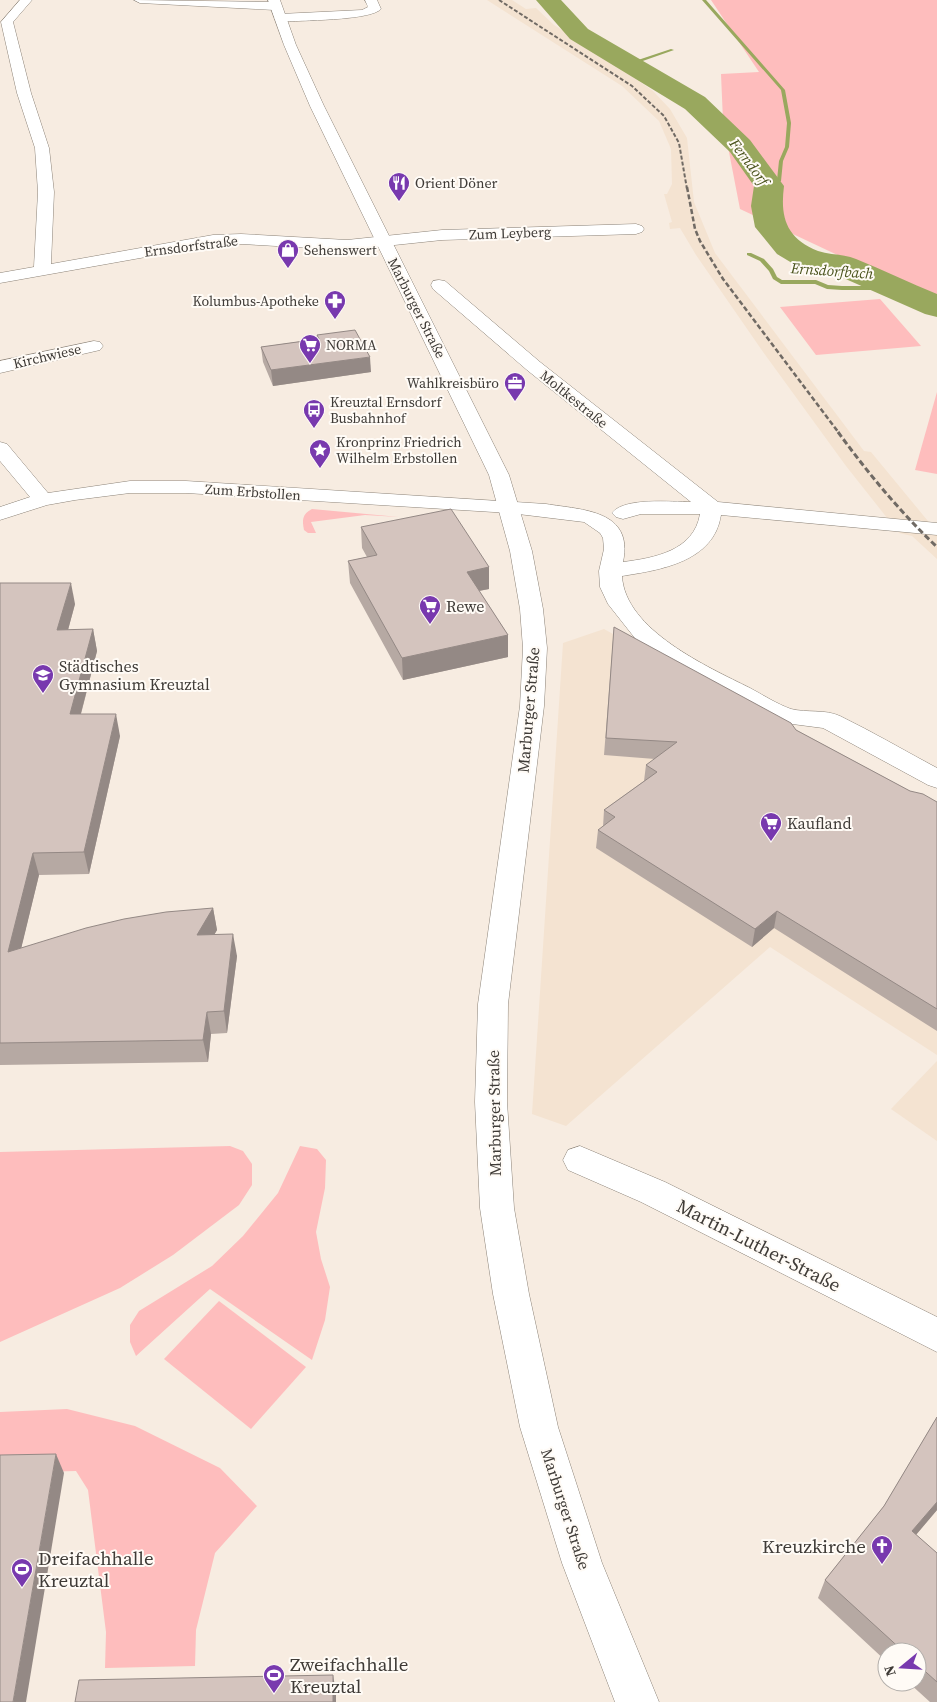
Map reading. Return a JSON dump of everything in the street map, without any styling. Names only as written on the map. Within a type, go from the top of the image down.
[{"type":"street","points":[[26,0],[7,22],[24,93],[42,148],[46,192],[42,270]]},
{"type":"street","points":[[140,0],[364,13],[375,9],[371,0]]},
{"type":"street","name":"Marburger Straße","points":[[276,8],[290,45],[318,106],[383,242],[499,475],[510,507],[524,566],[534,630],[532,706],[493,1004],[491,1102],[497,1208],[511,1294],[539,1427],[582,1563],[636,1702]]},
{"type":"street","points":[[8,94],[24,93]]},
{"type":"street","name":"Zum Leyberg","points":[[383,242],[442,235],[636,229]]},
{"type":"street","name":"Ernsdorfstraße","points":[[0,278],[181,244],[213,240],[242,239],[347,244],[383,242]]},
{"type":"street","name":"Moltkestraße","points":[[440,285],[473,312],[485,326],[568,395],[712,508]]},
{"type":"street","name":"Kirchwiese","points":[[0,367],[94,346]]},
{"type":"street","points":[[0,448],[43,500]]},
{"type":"street","name":"Zum Erbstollen","points":[[0,514],[43,500],[130,487],[186,487],[510,507]]},
{"type":"street","points":[[510,507],[580,515],[600,522],[609,529],[614,538],[615,549],[610,571],[611,586],[619,604],[646,637],[662,650],[709,677],[786,716],[829,721],[935,794]]},
{"type":"street","points":[[624,513],[639,508],[712,508],[937,529]]},
{"type":"street","points":[[610,571],[652,564],[690,549],[708,528],[712,508]]},
{"type":"street","points":[[786,716],[803,740]]},
{"type":"street","name":"Martin-Luther-Straße","points":[[580,1160],[653,1192],[937,1335]]},
{"type":"shaded area","points":[[487,0],[512,0],[526,9],[536,8],[554,25],[625,68],[622,69],[653,91],[670,109],[687,138],[694,202],[715,253],[864,451],[871,452],[937,532],[937,559],[912,536],[899,533],[846,466],[761,349],[696,255],[680,228],[670,229],[669,223],[672,222],[664,194],[667,194],[672,184],[671,149],[659,121],[622,86]]},
{"type":"shaded area","points":[[711,0],[937,0],[937,302],[740,209],[723,121],[721,74],[759,72]]},
{"type":"shaded area","points":[[880,299],[921,346],[816,355],[780,307]]},
{"type":"shaded area","points":[[937,392],[937,474],[915,470]]},
{"type":"shaded area","points":[[312,509],[399,517],[365,515],[311,522],[316,533],[308,533],[304,530],[303,520],[306,513]]},
{"type":"shaded area","points":[[604,629],[937,814],[937,1055],[770,947],[566,1126],[532,1114],[563,643]]},
{"type":"shaded area","points":[[937,1061],[937,1141],[891,1109]]},
{"type":"shaded area","points":[[230,1146],[243,1151],[252,1164],[252,1185],[239,1205],[173,1255],[120,1288],[0,1342],[0,1152]]},
{"type":"shaded area","points":[[300,1146],[317,1149],[326,1160],[325,1188],[316,1232],[321,1259],[330,1287],[325,1320],[312,1360],[210,1289],[136,1356],[130,1342],[130,1325],[139,1311],[212,1266],[243,1236],[278,1193]]},
{"type":"shaded area","points":[[219,1301],[306,1367],[251,1429],[164,1359]]},
{"type":"shaded area","points":[[67,1409],[135,1426],[220,1468],[257,1506],[215,1553],[196,1630],[195,1666],[105,1668],[106,1632],[88,1490],[76,1471],[0,1473],[0,1412]]},
{"type":"building","points":[[355,330],[370,357],[271,370],[261,347],[319,339],[317,335]]},
{"type":"building","name":"Rewe","points":[[451,509],[489,567],[467,572],[508,635],[402,658],[348,561],[377,555],[361,527]]},
{"type":"building","points":[[0,583],[71,583],[57,630],[93,629],[70,714],[116,714],[84,852],[33,853],[8,952],[86,928],[124,919],[166,912],[213,908],[197,935],[233,934],[224,1011],[207,1012],[203,1040],[0,1043]]},
{"type":"building","name":"Kaufland","points":[[614,627],[791,723],[796,730],[910,791],[923,794],[937,802],[937,1009],[777,911],[755,929],[598,830],[615,817],[604,810],[657,772],[646,765],[677,742],[606,738]]},
{"type":"building","name":"Kreuzkirche","points":[[937,1417],[937,1502],[912,1531],[937,1553],[937,1682],[927,1673],[927,1642],[893,1642],[825,1580],[884,1506]]},
{"type":"building","name":"Dreifachhalle Kreuztal","points":[[56,1454],[13,1702],[0,1702],[0,1455]]},
{"type":"building","points":[[333,1675],[333,1702],[75,1702],[79,1680]]},
{"type":"waterway","name":"Ferndorf","points":[[548,0],[579,34],[695,103],[740,146],[769,186],[766,206],[771,227],[788,247],[809,259],[841,265],[937,307]]},
{"type":"waterway","points":[[704,0],[783,90],[789,123],[787,147],[781,161],[779,181],[769,186]]},
{"type":"waterway","points":[[632,66],[636,62],[672,50]]},
{"type":"waterway","name":"Ernsdorfbach","points":[[749,254],[762,260],[775,278],[781,282],[816,282],[827,287],[842,288],[894,288]]},
{"type":"railway","points":[[499,0],[632,86],[664,116],[679,143],[687,189]]},
{"type":"railway","points":[[687,187],[695,229],[700,241],[723,279],[839,433]]},
{"type":"railway","points":[[838,432],[885,492],[937,547]]},
{"type":"place","name":"Orient Döner","points":[[399,202]]},
{"type":"place","name":"Sehenswert","points":[[288,269]]},
{"type":"place","name":"Kolumbus-Apotheke","points":[[335,320]]},
{"type":"place","name":"NORMA","points":[[310,364]]},
{"type":"place","name":"Wahlkreisbüro","points":[[515,402]]},
{"type":"place","name":"Kreuztal Ernsdorf Busbahnhof","points":[[314,429]]},
{"type":"place","name":"Kronprinz Friedrich Wilhelm Erbstollen","points":[[320,469]]},
{"type":"place","name":"Rewe","points":[[430,625]]},
{"type":"place","name":"Städtisches Gymnasium Kreuztal","points":[[43,694]]},
{"type":"place","name":"Kaufland","points":[[771,842]]},
{"type":"place","name":"Kreuzkirche","points":[[882,1565]]},
{"type":"place","name":"Dreifachhalle Kreuztal","points":[[22,1588]]},
{"type":"place","name":"Zweifachhalle Kreuztal","points":[[274,1694]]}]
